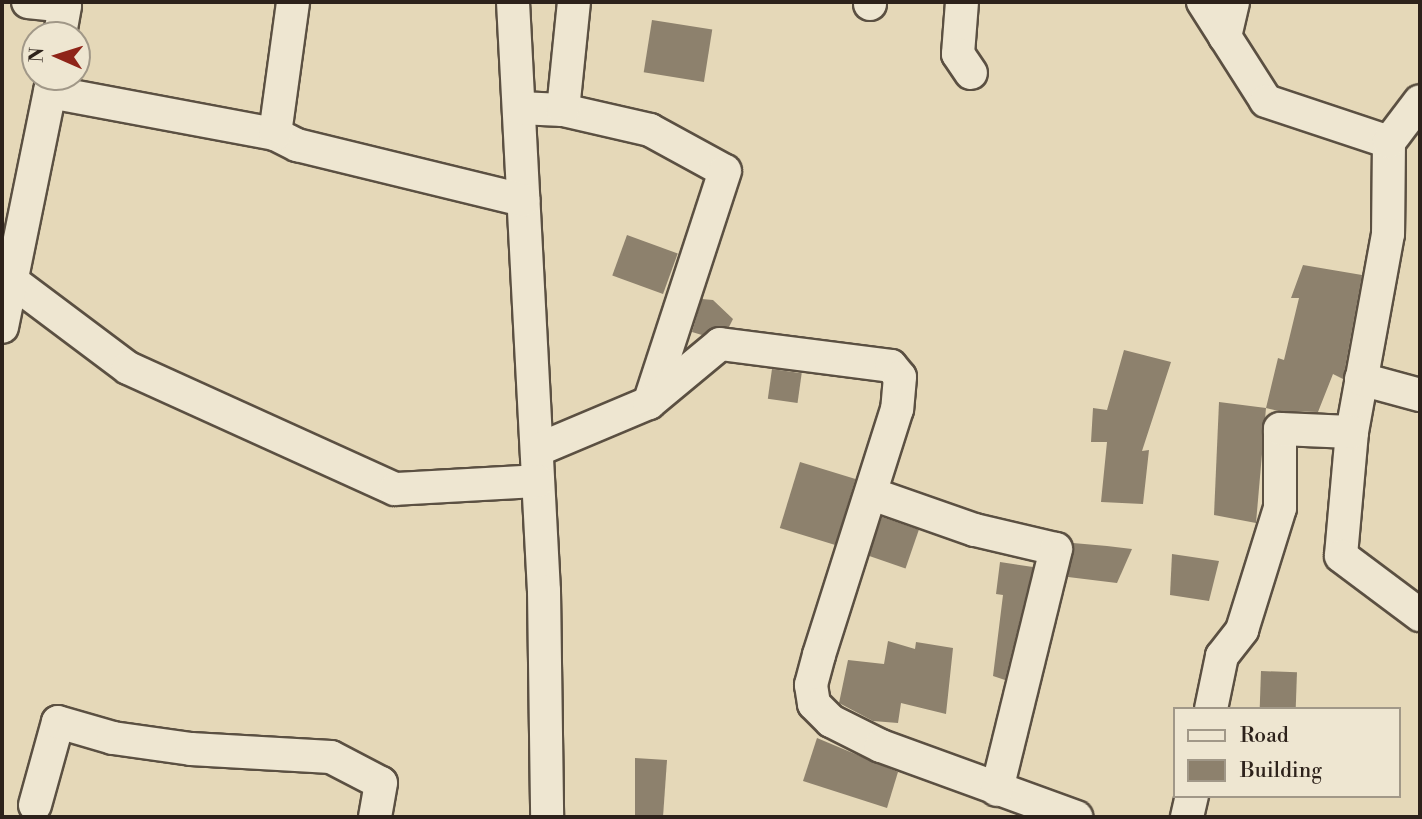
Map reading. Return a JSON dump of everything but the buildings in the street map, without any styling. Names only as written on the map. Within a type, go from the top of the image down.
[{"type":"street","points":[[28,2],[67,14]]},
{"type":"street","points":[[275,134],[293,2]]},
{"type":"street","points":[[513,2],[537,450],[547,817]]},
{"type":"street","points":[[563,110],[574,2]]},
{"type":"street","points":[[962,2],[958,54],[971,74]]},
{"type":"street","points":[[1203,2],[1266,101],[1389,142]]},
{"type":"street","points":[[1225,37],[1233,2]]},
{"type":"street","points":[[2,327],[51,91]]},
{"type":"street","points":[[79,91],[275,134],[297,145],[523,200]]},
{"type":"street","points":[[1420,101],[1389,142],[1388,234],[1352,432],[1341,556],[1420,615]]},
{"type":"street","points":[[519,108],[563,110],[650,130],[725,171],[649,403]]},
{"type":"street","points":[[12,281],[128,368],[395,489],[538,481]]},
{"type":"street","points":[[537,450],[649,403],[720,344],[891,366],[900,377],[897,409],[819,656],[811,685],[814,704],[831,721],[881,746],[1076,817]]},
{"type":"street","points":[[1361,379],[1420,395]]},
{"type":"street","points":[[1211,707],[1222,656],[1242,630],[1280,508],[1280,429],[1352,432]]},
{"type":"street","points":[[872,494],[975,530],[1056,549],[997,790]]},
{"type":"street","points":[[35,805],[58,722],[113,737],[191,749],[331,757],[381,783],[374,817]]},
{"type":"street","points":[[1187,817],[1192,798]]}]
